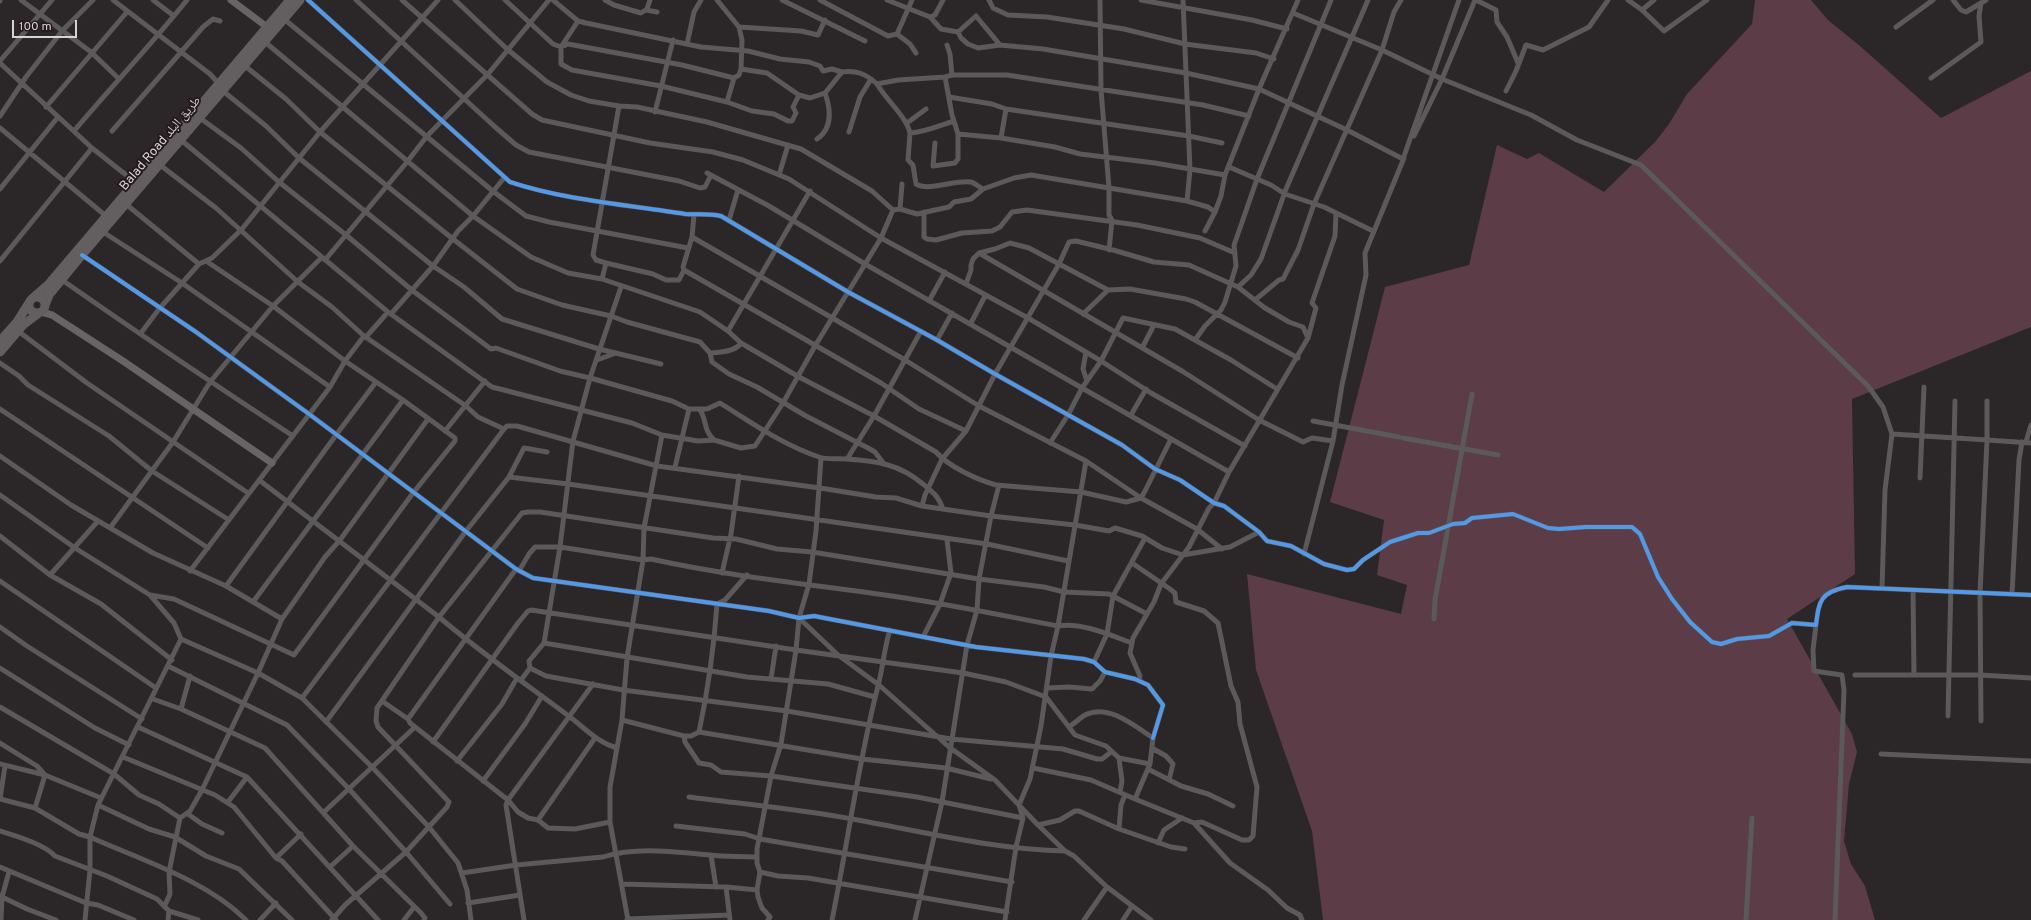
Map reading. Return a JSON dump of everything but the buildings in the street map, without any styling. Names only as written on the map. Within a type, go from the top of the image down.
[{"type":"highway","name":"Balad Road طريق البلد","points":[[0,341],[17,322],[32,300],[48,285],[135,182],[221,88],[244,66],[300,0]]},
{"type":"highway","name":"Balad Road طريق البلد","points":[[0,352],[18,331],[43,309],[49,295],[200,118],[266,28],[288,1]]},
{"type":"highway","points":[[42,298],[43,309],[32,311],[32,300],[42,298]]},
{"type":"street","points":[[21,0],[62,32],[91,52],[118,78]]},
{"type":"street","points":[[52,0],[0,62],[22,85],[92,148],[135,182]]},
{"type":"street","points":[[0,116],[26,77],[62,32],[93,0]]},
{"type":"street","points":[[113,0],[126,12],[181,52],[266,126],[299,158],[433,266],[464,287],[502,319],[600,349],[661,364]]},
{"type":"street","points":[[153,0],[174,16]]},
{"type":"street","points":[[74,131],[118,78],[158,35],[185,2],[178,0]]},
{"type":"street","points":[[231,0],[266,28]]},
{"type":"street","points":[[308,0],[504,178],[527,189],[694,215],[711,213],[721,216],[777,248],[848,292],[921,331],[1122,445],[1155,469],[1180,480],[1214,503],[1224,506],[1260,532],[1267,541],[1291,546],[1324,564],[1348,570],[1354,569],[1363,560],[1390,542],[1418,533],[1429,533],[1450,524],[1465,523],[1472,518],[1512,514],[1548,528],[1632,527],[1640,534],[1658,577],[1672,599],[1690,622],[1712,642],[1721,644],[1737,639],[1769,636],[1792,623],[1816,625]]},
{"type":"street","points":[[356,0],[401,43],[465,98],[516,145],[529,152],[679,181],[700,188],[705,187],[709,174],[793,220],[929,301],[971,323],[1010,347],[1229,472]]},
{"type":"street","points":[[402,0],[532,114],[542,120],[650,143],[713,152],[743,160],[779,175],[810,191],[824,202],[881,238],[946,272],[985,296],[1028,318],[1146,389],[1245,446]]},
{"type":"street","points":[[141,333],[159,309],[199,264],[206,261],[227,246],[320,132],[362,84],[380,67],[421,17],[438,0]]},
{"type":"street","points":[[455,0],[507,49],[547,82],[561,90],[589,101],[619,106],[637,107],[742,131],[807,151],[855,182],[872,191],[893,210]]},
{"type":"street","points":[[505,0],[553,44],[561,47],[568,44],[668,63],[734,78]]},
{"type":"street","points":[[110,528],[173,442],[210,382],[229,357],[273,306],[324,259],[346,235],[427,136],[441,120],[488,74],[507,49],[549,0]]},
{"type":"street","points":[[553,0],[578,21],[614,30],[716,49],[742,50],[780,59],[816,64],[823,70],[832,69],[842,72],[855,71],[871,79],[877,84],[907,123],[910,134],[908,160],[913,165],[917,185],[928,186],[971,182],[982,189]]},
{"type":"street","points":[[605,0],[628,10],[638,11],[641,13],[646,10],[650,0]]},
{"type":"street","points":[[687,44],[694,12],[701,0]]},
{"type":"street","points":[[717,0],[739,27],[742,40],[742,69],[739,75],[734,78],[727,102]]},
{"type":"street","points":[[782,0],[865,41]]},
{"type":"street","points":[[820,0],[888,36],[897,34]]},
{"type":"street","points":[[887,0],[930,17],[941,29],[958,32]]},
{"type":"street","points":[[897,34],[912,0]]},
{"type":"street","points":[[930,17],[935,14],[943,0]]},
{"type":"street","points":[[989,0],[993,8],[1008,15],[1047,17],[1130,30],[1185,44],[1256,53],[1274,59]]},
{"type":"street","points":[[1100,0],[1102,26],[1101,90],[1105,158],[1109,188],[1109,215],[1112,220],[1109,250]]},
{"type":"street","points":[[1141,0],[1184,9],[1252,20],[1286,30]]},
{"type":"street","points":[[1183,0],[1187,104],[1190,136],[1190,170],[1187,201]]},
{"type":"street","points":[[1204,231],[1221,196],[1225,175],[1259,89],[1274,59],[1298,0]]},
{"type":"street","points":[[1195,340],[1225,302],[1232,285],[1236,266],[1234,245],[1257,179],[1322,25],[1330,0]]},
{"type":"street","points":[[1238,287],[1251,275],[1261,259],[1270,230],[1368,0]]},
{"type":"street","points":[[1255,300],[1279,280],[1283,279],[1298,250],[1314,204],[1382,50],[1392,17],[1401,0]]},
{"type":"street","points":[[1304,554],[1333,441],[1366,275],[1365,253],[1403,159],[1459,0]]},
{"type":"street","points":[[1403,159],[1442,79],[1475,0],[1496,10],[1497,22],[1507,37],[1518,64]]},
{"type":"street","points":[[1506,91],[1526,46],[1543,50],[1589,27],[1608,0]]},
{"type":"street","points":[[1628,0],[1642,10],[1661,30],[1664,31],[1707,0]]},
{"type":"street","points":[[1642,10],[1654,0]]},
{"type":"street","points":[[1896,27],[1933,0]]},
{"type":"street","points":[[1953,0],[1961,10],[1966,12],[1983,2]]},
{"type":"street","points":[[1931,78],[1980,42],[1979,16],[1983,2]]},
{"type":"street","points":[[646,10],[657,12]]},
{"type":"street","points":[[46,107],[126,12]]},
{"type":"street","points":[[1293,14],[1382,50],[1442,79],[1531,115],[1577,140],[1641,165],[1648,170],[1868,386],[1883,407],[1892,434],[1885,490],[1882,588]]},
{"type":"street","points":[[958,32],[976,16],[1000,45]]},
{"type":"street","points":[[112,131],[203,27],[213,19],[220,21]]},
{"type":"street","points":[[284,19],[494,192],[526,216],[534,219],[688,248]]},
{"type":"street","points":[[739,27],[801,31],[818,35],[825,20]]},
{"type":"street","points":[[578,21],[561,47],[562,64],[572,70],[661,86],[727,102],[752,111],[774,114],[792,121],[796,113],[794,107],[795,100],[799,95]]},
{"type":"street","points":[[958,32],[961,38],[968,44],[978,48],[1000,45],[1043,49],[1186,73],[1259,89],[1318,118],[1347,130],[1403,159]]},
{"type":"street","points":[[897,34],[910,44],[916,53]]},
{"type":"street","points":[[655,112],[673,40]]},
{"type":"street","points":[[265,42],[473,216],[537,260],[568,273],[602,279],[620,287],[653,295],[700,312],[728,331],[741,343],[799,377],[874,416],[936,452],[942,459],[984,482],[999,485],[1081,492],[1126,502],[1141,498],[1171,439]]},
{"type":"street","points":[[947,45],[950,54],[952,75]]},
{"type":"street","points":[[244,66],[286,99],[320,132],[509,284],[525,293],[700,342],[710,353],[712,362],[729,374],[757,387],[784,404],[856,444],[875,452],[884,464]]},
{"type":"street","points":[[742,69],[767,73],[799,95],[814,98],[825,93],[842,72]]},
{"type":"street","points":[[877,84],[898,80],[945,77],[952,75],[1007,75],[1187,104],[1249,116]]},
{"type":"street","points":[[935,144],[933,166],[955,163],[958,159],[958,134],[945,77]]},
{"type":"street","points":[[849,132],[860,97],[871,79]]},
{"type":"street","points":[[817,139],[824,134],[829,124],[829,105],[825,93]]},
{"type":"street","points":[[949,97],[992,104],[1006,109],[1104,125],[1190,136],[1222,143]]},
{"type":"street","points":[[619,106],[593,258],[606,263],[653,274],[666,280],[679,280],[684,270],[683,268],[692,237],[694,215]]},
{"type":"street","points":[[907,123],[926,109]]},
{"type":"street","points":[[1001,138],[1006,109]]},
{"type":"street","points":[[0,189],[58,117]]},
{"type":"street","points":[[200,118],[241,148],[279,182],[413,291],[491,349],[496,348],[560,371],[590,378],[689,408],[700,410],[720,403],[790,446],[821,458],[847,459],[884,464],[909,472],[938,497],[943,509]]},
{"type":"street","points":[[910,134],[924,132],[933,126],[942,126],[954,121]]},
{"type":"street","points":[[0,128],[106,216]]},
{"type":"street","points":[[958,134],[1001,138],[1105,158],[1155,163],[1225,175]]},
{"type":"street","points":[[181,140],[389,313],[492,387],[632,423],[662,434],[698,441],[714,440],[741,448],[755,446],[784,404],[815,346],[881,238],[893,210]]},
{"type":"street","points":[[779,175],[788,145]]},
{"type":"street","points":[[0,261],[92,148]]},
{"type":"street","points":[[160,165],[242,229],[298,282],[332,307],[365,336],[466,406],[478,417],[504,429]]},
{"type":"street","points":[[1229,167],[1257,179],[1285,194],[1314,204],[1373,232]]},
{"type":"street","points":[[893,210],[900,209],[914,213],[949,207],[954,202],[971,199],[982,189],[1014,178],[1031,175],[1187,201],[1208,207],[1214,212]]},
{"type":"street","points":[[190,571],[330,387],[345,361],[365,336],[413,291],[453,240],[458,230],[473,216],[504,178]]},
{"type":"street","points":[[900,209],[902,184]]},
{"type":"street","points":[[729,220],[738,190]]},
{"type":"street","points":[[728,331],[810,191]]},
{"type":"street","points":[[126,204],[199,264]]},
{"type":"street","points":[[924,212],[924,237],[927,239],[936,240],[962,234],[992,231],[1000,227],[1012,212],[1019,210],[1112,220],[1160,231],[1186,235],[1222,246],[1235,253]]},
{"type":"street","points":[[1135,799],[1149,767],[1153,738],[1163,705],[1148,685],[1139,680],[1140,676],[1130,653],[1133,638],[1147,614],[1161,584],[1183,555],[1209,508],[1214,503],[1229,472],[1277,389],[1298,358],[1308,338],[1316,308],[1312,303],[1335,236],[1336,214]]},
{"type":"street","points":[[103,232],[182,283],[330,387]]},
{"type":"street","points":[[692,237],[905,360],[979,406],[1086,461],[1141,498],[1197,529],[1222,549]]},
{"type":"street","points":[[922,506],[928,488],[942,459],[966,431],[995,374],[1059,264],[1069,242],[1076,241],[1154,262],[1189,266],[1238,287],[1289,322],[1303,326],[1308,338]]},
{"type":"street","points":[[966,284],[972,270],[971,266],[973,259],[979,253],[1010,243],[1029,248],[1108,290],[1130,289],[1186,299],[1298,358]]},
{"type":"street","points":[[979,253],[1116,334],[1188,374],[1259,420],[1303,442],[1312,438],[1333,441]]},
{"type":"street","points":[[82,255],[309,414],[413,493],[518,570],[532,578],[769,611],[799,618],[814,616],[967,645],[1084,659],[1094,662],[1105,672],[1135,679],[1148,685]]},
{"type":"street","points":[[150,595],[174,600],[291,654],[296,654],[318,620],[413,493],[455,441],[455,438],[428,420],[403,400],[345,361],[273,306],[206,261]]},
{"type":"street","points":[[602,279],[606,263]]},
{"type":"street","points":[[684,270],[889,388],[919,409],[966,431]]},
{"type":"street","points":[[929,301],[946,272]]},
{"type":"street","points":[[62,280],[210,382],[292,436]]},
{"type":"street","points":[[530,668],[529,661],[544,643],[550,612],[560,547],[573,441],[590,378],[620,287]]},
{"type":"street","points":[[1083,314],[1108,290]]},
{"type":"street","points":[[971,323],[985,296]]},
{"type":"street","points":[[43,309],[123,361],[192,410],[272,463]]},
{"type":"street","points":[[937,340],[952,313]]},
{"type":"street","points":[[1050,443],[1068,415],[1082,388],[1101,361],[1123,318],[1174,329],[1277,389]]},
{"type":"street","points":[[1142,348],[1154,325]]},
{"type":"street","points":[[18,331],[87,383],[248,493]]},
{"type":"street","points":[[847,459],[874,416],[921,331]]},
{"type":"street","points":[[710,353],[725,352],[739,346],[741,343]]},
{"type":"street","points":[[1086,352],[1083,369],[1087,381]]},
{"type":"street","points":[[597,360],[617,353]]},
{"type":"street","points":[[0,363],[19,376],[28,385],[109,436],[152,470],[230,520]]},
{"type":"street","points":[[445,431],[485,381]]},
{"type":"street","points":[[226,586],[376,382]]},
{"type":"street","points":[[1920,478],[1920,437],[1924,387]]},
{"type":"street","points":[[1131,415],[1146,389]]},
{"type":"street","points":[[1434,619],[1435,600],[1450,524],[1472,394]]},
{"type":"street","points":[[253,602],[403,400]]},
{"type":"street","points":[[1948,716],[1955,438],[1954,401]]},
{"type":"street","points":[[1981,721],[1980,593],[1987,440],[1987,401]]},
{"type":"street","points":[[675,467],[689,408]]},
{"type":"street","points":[[0,409],[208,548]]},
{"type":"street","points":[[700,410],[704,416],[706,430],[714,440]]},
{"type":"street","points":[[165,905],[170,894],[169,872],[180,818],[188,814],[202,790],[214,762],[272,644],[282,619],[325,557],[340,540],[428,420]]},
{"type":"street","points":[[1314,421],[1498,455]]},
{"type":"street","points":[[2012,594],[2019,460],[2031,425]]},
{"type":"street","points":[[302,698],[440,512],[507,426],[517,426],[657,466],[739,476],[876,497],[896,498],[922,506],[991,516],[1075,525],[1109,531],[1115,528],[1145,538],[1162,548],[1183,555],[1222,549],[1260,532]]},
{"type":"street","points":[[662,434],[644,528],[643,560],[627,658],[623,690],[622,720],[610,787],[610,822],[617,853],[628,919],[730,918],[726,887]]},
{"type":"street","points":[[1892,434],[1920,437],[2026,442]]},
{"type":"street","points":[[326,722],[466,531],[509,477],[524,448],[547,452]]},
{"type":"street","points":[[0,456],[50,492],[153,553],[226,586],[282,619]]},
{"type":"street","points":[[768,920],[770,917],[762,908],[757,890],[760,872],[756,857],[771,776],[781,744],[787,711],[799,618],[809,584],[820,488],[821,458]]},
{"type":"street","points":[[1005,920],[1012,882],[1016,847],[1023,818],[1019,805],[1033,768],[1046,697],[1051,656],[1058,626],[1086,461]]},
{"type":"street","points":[[722,573],[739,476]]},
{"type":"street","points":[[509,477],[568,484],[947,540],[987,544],[1068,561]]},
{"type":"street","points":[[259,480],[312,521],[340,540],[465,639],[570,717],[595,738],[616,748]]},
{"type":"street","points":[[915,920],[942,802],[949,747],[967,645],[977,610],[979,579],[987,544],[991,516],[999,485]]},
{"type":"street","points":[[0,495],[75,548],[150,595],[174,623],[181,639],[258,673],[302,698],[372,766],[429,827],[458,863],[462,873],[471,920]]},
{"type":"street","points":[[123,757],[228,802],[276,858],[282,861],[334,919],[356,896],[406,852],[447,807],[449,802],[378,727],[376,721],[378,708],[439,617],[522,513],[528,512],[563,516],[729,539],[777,549],[812,552],[950,573],[979,579],[1044,587],[1064,592],[1083,594],[1097,593],[1113,596],[1147,614]]},
{"type":"street","points":[[50,575],[98,521]]},
{"type":"street","points":[[0,536],[50,575],[101,604],[172,660]]},
{"type":"street","points":[[1094,662],[1107,634],[1113,596],[1145,538]]},
{"type":"street","points":[[923,637],[940,604],[950,573],[947,540]]},
{"type":"street","points":[[408,719],[465,639],[518,570],[528,554],[535,547],[560,547],[643,560],[651,559],[722,573],[809,584],[977,610],[1058,626],[1073,625],[1107,634],[1132,643]]},
{"type":"street","points":[[1132,563],[1174,594],[1176,602],[1204,611],[1218,623],[1231,686],[1238,702],[1240,724],[1257,787],[1253,836],[1249,840],[1242,840],[1202,822],[1194,823]]},
{"type":"street","points":[[717,604],[725,600],[746,575]]},
{"type":"street","points":[[0,581],[156,688]]},
{"type":"street","points":[[1835,920],[1844,690],[1842,675],[1814,671],[1813,650],[1817,612],[1822,599],[1832,589],[1847,586],[2031,595]]},
{"type":"street","points":[[1913,590],[1914,675]]},
{"type":"street","points":[[699,732],[706,700],[717,604]]},
{"type":"street","points":[[433,742],[492,658],[528,611],[531,610],[796,650],[963,673],[1006,682],[1046,697],[1070,726],[1075,735],[1101,744],[1119,758],[1149,767],[1181,786],[1208,794],[1233,806]]},
{"type":"street","points":[[799,618],[838,655],[879,685],[949,747],[995,780],[1065,851],[1074,856],[1107,887],[1151,920]]},
{"type":"street","points":[[0,626],[27,646],[142,719]]},
{"type":"street","points":[[832,920],[846,853],[850,818],[868,725],[879,685],[882,662],[890,630]]},
{"type":"street","points":[[85,920],[90,870],[90,837],[98,805],[153,699],[156,688],[172,660],[181,639]]},
{"type":"street","points":[[544,643],[627,658],[709,669],[746,677],[828,684],[875,697]]},
{"type":"street","points":[[771,679],[776,646]]},
{"type":"street","points":[[168,666],[287,725],[349,789],[406,852],[450,904]]},
{"type":"street","points":[[0,668],[95,728],[129,745]]},
{"type":"street","points":[[458,761],[502,704],[519,679],[530,668]]},
{"type":"street","points":[[530,668],[546,676],[623,690],[787,711],[936,735],[951,739],[1036,748],[1062,749],[1097,759],[1102,759],[1111,752]]},
{"type":"street","points":[[1047,688],[1069,687],[1092,689],[1100,681],[1105,672]]},
{"type":"street","points":[[1855,675],[1980,675],[2031,678]]},
{"type":"street","points":[[181,710],[190,676]]},
{"type":"street","points":[[524,920],[506,810],[508,800],[593,684]]},
{"type":"street","points":[[484,781],[525,724],[542,696]]},
{"type":"street","points":[[153,699],[230,731],[265,748],[380,875],[425,918],[424,920]]},
{"type":"street","points":[[382,701],[408,719],[433,742],[508,800],[518,812],[528,818],[538,820],[548,828],[575,829],[610,822]]},
{"type":"street","points":[[0,707],[114,774],[139,795],[159,804],[180,818]]},
{"type":"street","points":[[1070,726],[1086,715],[1104,712],[1117,716],[1153,738]]},
{"type":"street","points":[[622,720],[684,736],[691,736],[699,732],[781,744],[862,759],[946,768],[995,780]]},
{"type":"street","points":[[324,812],[415,726]]},
{"type":"street","points":[[138,727],[180,744],[214,762],[248,777],[378,920]]},
{"type":"street","points":[[684,736],[685,742],[699,763],[711,766],[721,772],[771,776],[917,797],[1023,818]]},
{"type":"street","points":[[538,820],[595,738]]},
{"type":"street","points":[[0,743],[36,766],[45,775]]},
{"type":"street","points":[[1152,748],[1166,756],[1173,764],[1169,780]]},
{"type":"street","points":[[1881,754],[2031,761]]},
{"type":"street","points":[[1119,758],[1122,781],[1120,792]]},
{"type":"street","points":[[101,798],[45,775],[2,765],[0,799],[35,808],[80,834],[190,880],[226,902],[246,920]]},
{"type":"street","points":[[1033,768],[1091,780],[1194,823],[1230,863],[1268,890],[1287,908],[1300,915],[1302,920]]},
{"type":"street","points":[[35,808],[45,775]]},
{"type":"street","points":[[228,802],[248,777]]},
{"type":"street","points":[[1119,828],[1121,805],[1125,795]]},
{"type":"street","points":[[689,797],[850,818],[934,835],[1016,847],[1065,851]]},
{"type":"street","points":[[98,805],[149,830],[175,837],[206,856],[239,869],[292,920]]},
{"type":"street","points":[[1038,825],[1060,820],[1075,811],[1078,811],[1158,843],[1185,849]]},
{"type":"street","points":[[188,814],[202,824],[222,833]]},
{"type":"street","points":[[1158,843],[1164,830],[1182,818]]},
{"type":"street","points":[[1746,920],[1752,818]]},
{"type":"street","points":[[676,826],[745,834],[760,839],[1012,882]]},
{"type":"street","points":[[0,831],[20,837],[51,851],[55,856],[157,899],[165,905],[169,911],[198,920]]},
{"type":"street","points":[[276,858],[300,834]]},
{"type":"street","points":[[330,867],[353,846]]},
{"type":"street","points":[[462,873],[516,865],[603,857],[617,853],[675,851],[711,855],[756,857]]},
{"type":"street","points":[[711,855],[716,887]]},
{"type":"street","points":[[0,867],[86,903],[98,905],[134,920]]},
{"type":"street","points":[[1,920],[1,896],[10,872]]},
{"type":"street","points":[[760,872],[778,876],[808,878],[1007,912]]},
{"type":"street","points":[[622,884],[726,887],[757,890]]},
{"type":"street","points":[[1084,920],[1107,887]]},
{"type":"street","points":[[468,903],[520,895]]},
{"type":"street","points":[[1,896],[56,920]]},
{"type":"street","points":[[260,920],[276,903]]},
{"type":"street","points":[[1123,920],[1132,906]]},
{"type":"street","points":[[404,920],[414,907]]},
{"type":"street","points":[[168,920],[169,911]]},
{"type":"shaded area","points":[[1755,0],[1811,0],[1828,20],[1860,46],[1941,118],[2031,71],[2031,327],[1852,399],[1855,574],[1787,619],[1852,734],[1857,752],[1849,784],[1844,841],[1851,864],[1865,886],[1875,920],[1323,920],[1312,831],[1256,670],[1247,574],[1401,614],[1407,585],[1377,575],[1384,520],[1330,502],[1385,287],[1469,265],[1497,145],[1527,159],[1539,153],[1604,192],[1655,142],[1669,124],[1687,94],[1752,24]]},
{"type":"cycle path","points":[[308,0],[510,182],[574,198],[685,214],[708,214],[721,216],[848,292],[937,340],[1122,445],[1155,469],[1180,480],[1214,503],[1224,506],[1259,532],[1267,541],[1291,546],[1324,564],[1347,570],[1354,569],[1363,560],[1390,542],[1418,533],[1429,533],[1453,524],[1465,523],[1472,518],[1513,514],[1548,528],[1632,527],[1640,534],[1658,577],[1672,599],[1690,622],[1712,642],[1721,644],[1737,639],[1769,636],[1792,623],[1816,625],[1818,610],[1822,599],[1831,592],[1847,587],[2031,595]]},
{"type":"cycle path","points":[[82,255],[196,332],[309,414],[516,569],[533,578],[769,611],[799,618],[814,616],[976,647],[1084,659],[1094,662],[1105,672],[1135,679],[1148,685],[1163,705],[1153,738]]}]
